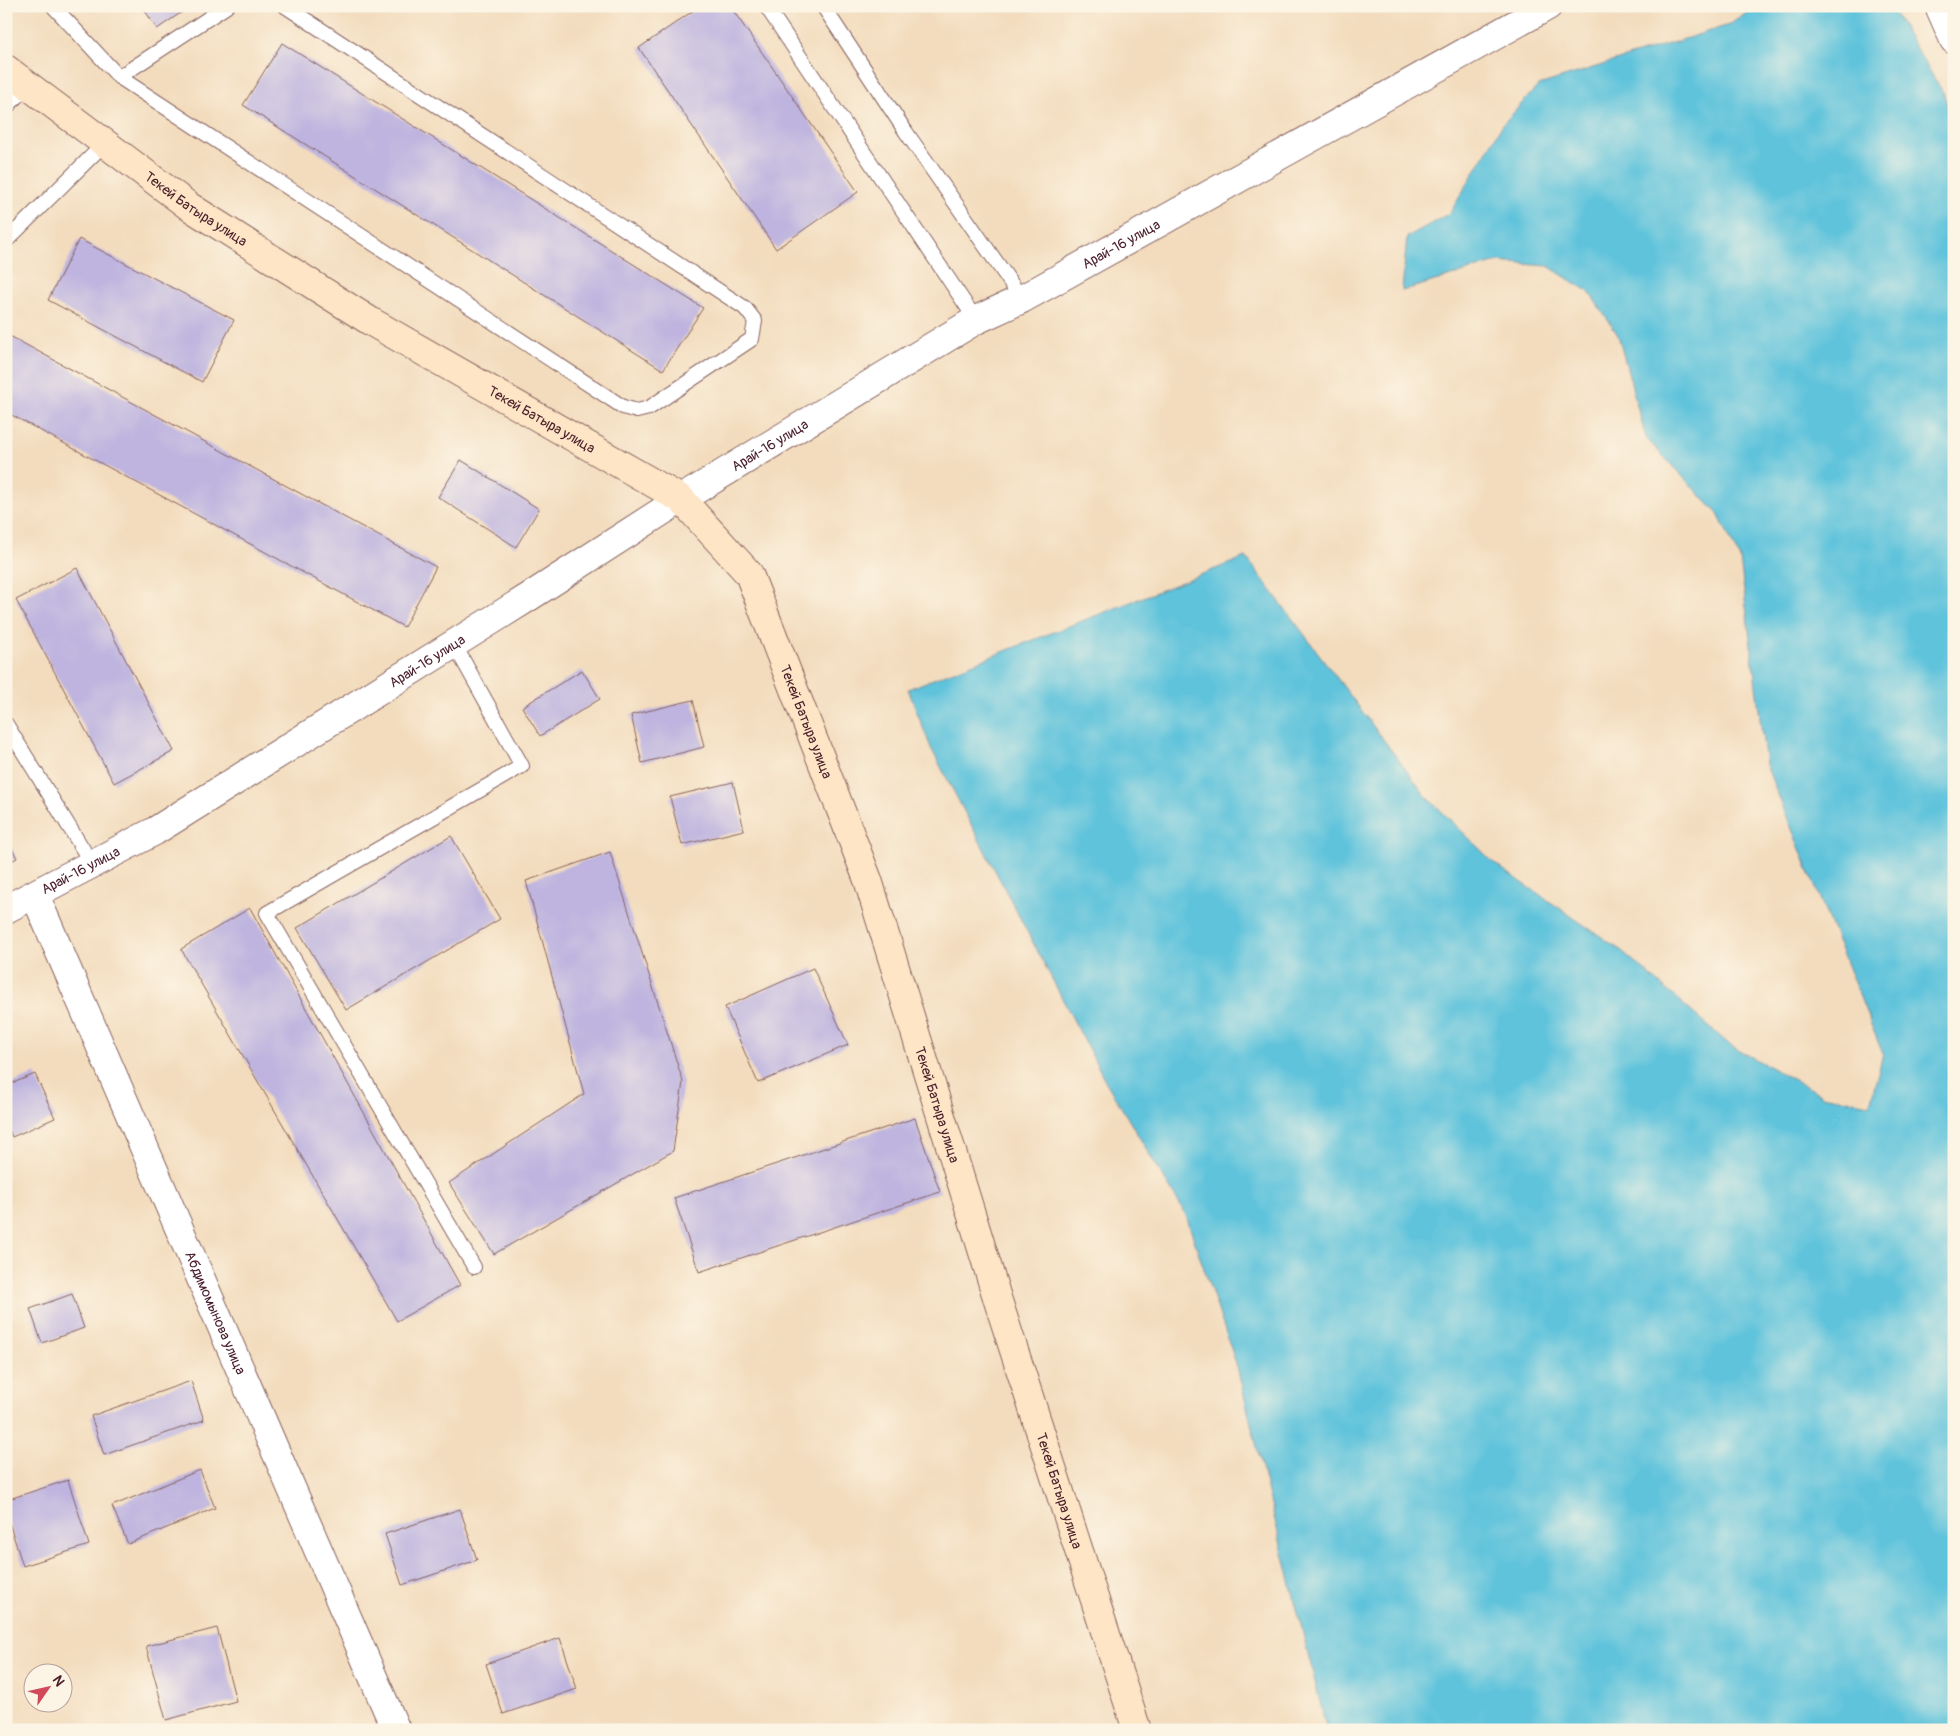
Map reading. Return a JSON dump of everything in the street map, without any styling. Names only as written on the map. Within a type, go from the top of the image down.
[{"type":"street","name":"Арай-16 улица","points":[[6,909],[154,831],[454,644],[681,499],[976,320],[1022,299],[1548,6]]},
{"type":"street","points":[[1939,6],[1954,40]]},
{"type":"street","name":"Текей Батыра улица","points":[[17,77],[190,207],[370,321],[681,499],[749,574],[868,880],[1002,1313],[1137,1730]]},
{"type":"street","name":"Абдимомынова улица","points":[[35,895],[396,1730]]},
{"type":"lane","points":[[53,6],[119,77],[623,407],[637,411],[649,408],[752,339],[755,321],[745,308],[285,6]]},
{"type":"lane","points":[[119,77],[227,6]]},
{"type":"lane","points":[[766,6],[976,320]]},
{"type":"lane","points":[[823,6],[912,140],[1022,299]]},
{"type":"lane","points":[[6,108],[17,77]]},
{"type":"lane","points":[[6,241],[105,143]]},
{"type":"lane","points":[[454,644],[522,766],[267,913],[474,1267]]},
{"type":"lane","points":[[6,724],[92,864]]},
{"type":"water","points":[[1757,6],[1890,6],[1944,94],[1954,132],[1954,1730],[1327,1730],[1236,1363],[1185,1213],[1106,1082],[931,748],[908,689],[1246,557],[1425,795],[1495,864],[1622,951],[1731,1046],[1822,1095],[1870,1104],[1883,1054],[1766,765],[1740,559],[1718,514],[1646,438],[1618,335],[1589,292],[1548,266],[1497,262],[1402,291],[1407,237],[1450,213],[1503,124],[1539,85],[1729,25]]},
{"type":"building","points":[[142,6],[191,6],[157,29]]},
{"type":"building","points":[[700,6],[730,6],[858,192],[776,249],[639,48]]},
{"type":"building","points":[[282,43],[703,308],[663,370],[243,105]]},
{"type":"building","points":[[79,239],[234,320],[202,382],[48,300]]},
{"type":"building","points":[[6,334],[436,567],[404,627],[6,412]]},
{"type":"building","points":[[461,460],[539,509],[516,547],[438,497]]},
{"type":"building","points":[[77,568],[174,751],[114,783],[16,600]]},
{"type":"building","points":[[582,670],[600,699],[540,736],[522,707]]},
{"type":"building","points":[[693,700],[704,747],[642,763],[631,715]]},
{"type":"building","points":[[733,782],[744,830],[682,845],[670,797]]},
{"type":"building","points":[[451,836],[500,919],[346,1010],[297,928]]},
{"type":"building","points":[[6,838],[17,858],[6,864]]},
{"type":"building","points":[[610,852],[683,1082],[673,1151],[494,1254],[449,1183],[584,1094],[526,881]]},
{"type":"building","points":[[250,908],[460,1285],[397,1321],[181,949]]},
{"type":"building","points":[[813,968],[848,1045],[758,1083],[725,1007]]},
{"type":"building","points":[[35,1074],[55,1118],[12,1137],[6,1124],[6,1086]]},
{"type":"building","points":[[915,1118],[940,1192],[699,1272],[674,1198]]},
{"type":"building","points":[[72,1294],[84,1328],[42,1343],[30,1309]]},
{"type":"building","points":[[191,1381],[204,1420],[104,1455],[91,1416]]},
{"type":"building","points":[[200,1470],[215,1508],[128,1544],[112,1506]]},
{"type":"building","points":[[68,1480],[89,1545],[23,1566],[6,1513],[6,1500]]},
{"type":"building","points":[[460,1509],[477,1560],[402,1585],[385,1534]]},
{"type":"building","points":[[217,1628],[236,1701],[166,1720],[146,1646]]},
{"type":"building","points":[[560,1638],[577,1689],[503,1714],[486,1664]]}]
